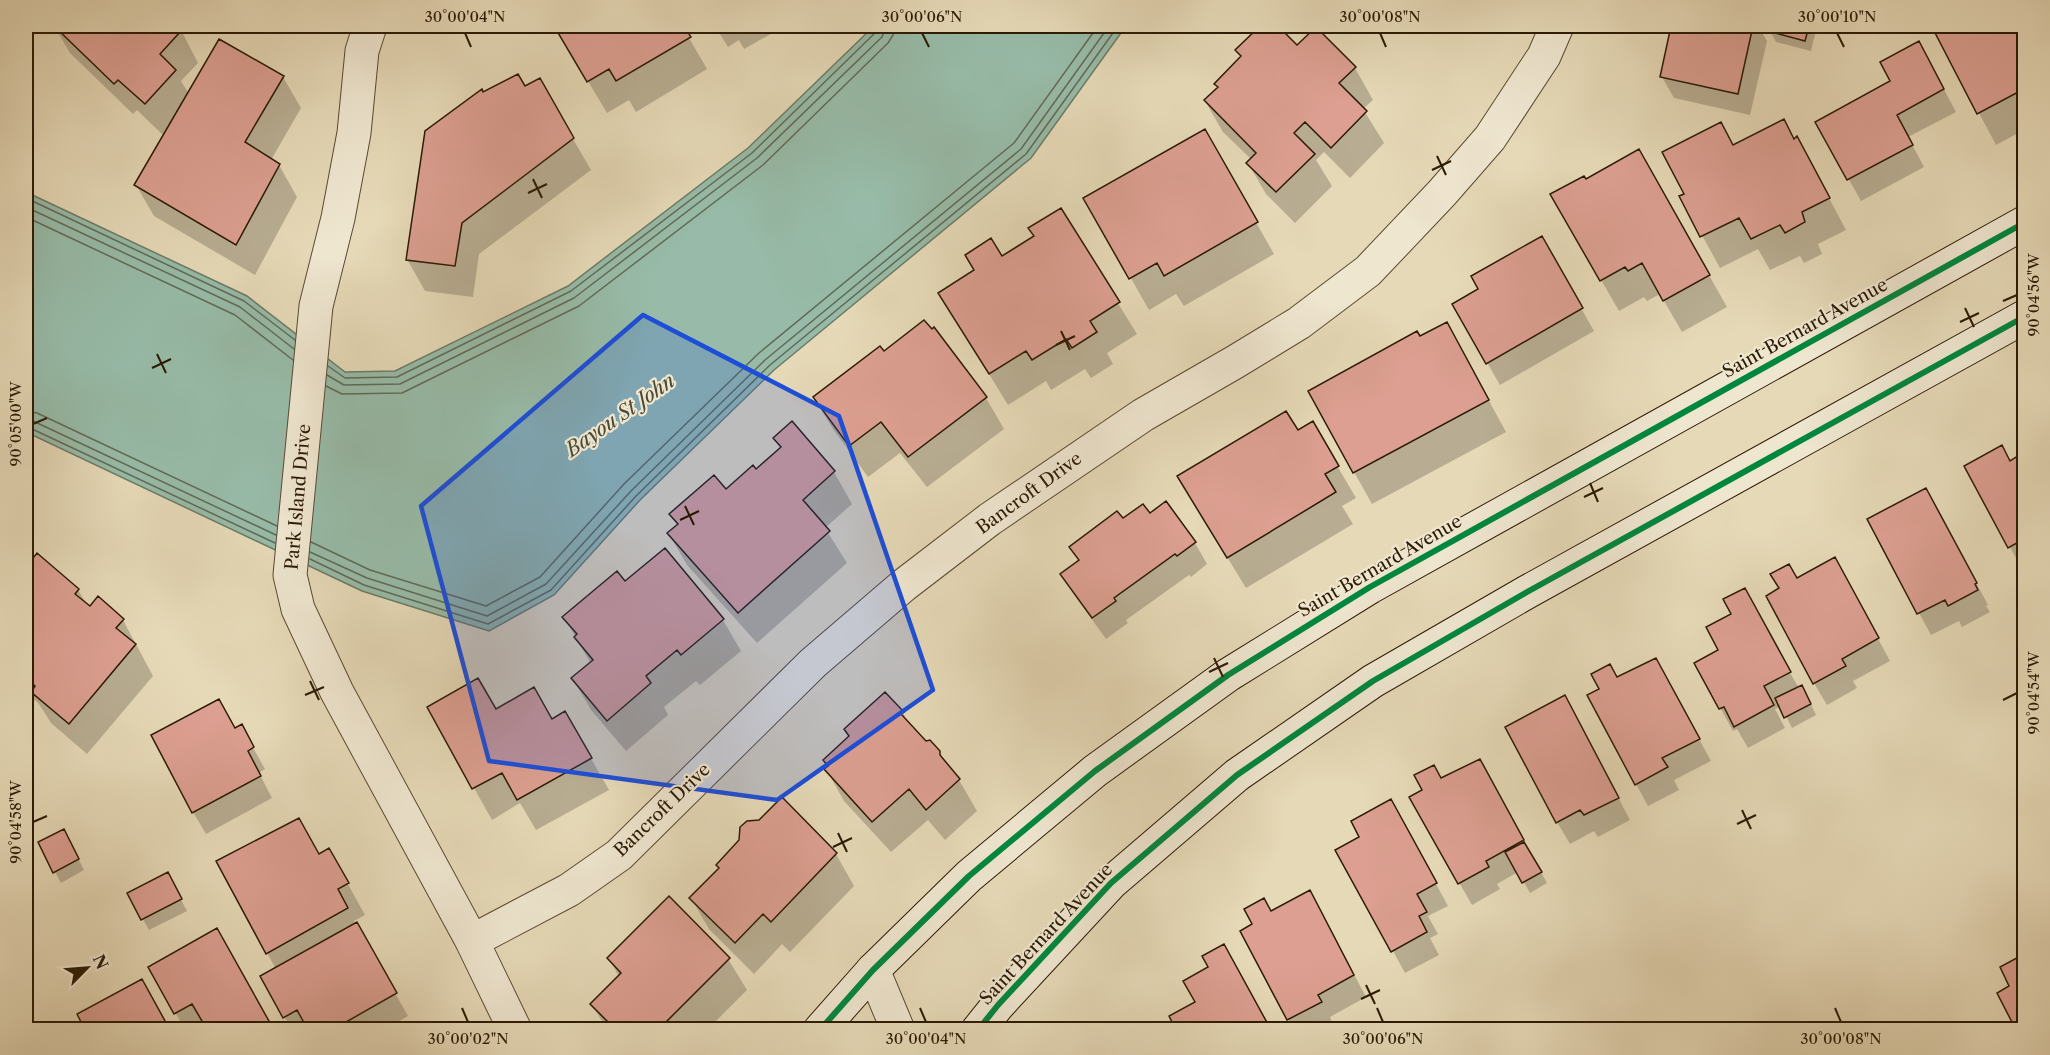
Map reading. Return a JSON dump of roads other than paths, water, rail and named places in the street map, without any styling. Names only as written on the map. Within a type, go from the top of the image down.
[{"type":"main road","name":"Park Island Drive","points":[[369,26],[362,51],[354,133],[338,218],[316,306],[290,575],[298,609],[337,692],[472,941],[515,1029]]},
{"type":"main road","name":"Bancroft Drive","points":[[472,941],[570,890],[619,855],[813,663],[904,585],[990,519],[1143,415],[1299,323],[1368,271],[1442,193],[1490,138],[1544,56],[1557,26]]},
{"type":"main road","name":"Saint Bernard Avenue","points":[[820,1029],[873,970],[969,876],[1095,771],[1228,675],[1370,587],[2025,223]]},
{"type":"main road","name":"Saint Bernard Avenue","points":[[978,1029],[1111,883],[1237,775],[1373,681],[1538,586],[2025,317]]},
{"type":"main road","points":[[873,970],[898,1029]]},
{"type":"water","name":"Bayou St John","points":[[874,26],[1126,26],[1031,158],[774,370],[640,500],[554,595],[489,631],[362,591],[26,432],[26,192],[247,296],[345,372],[395,371],[568,286],[748,148]]}]
